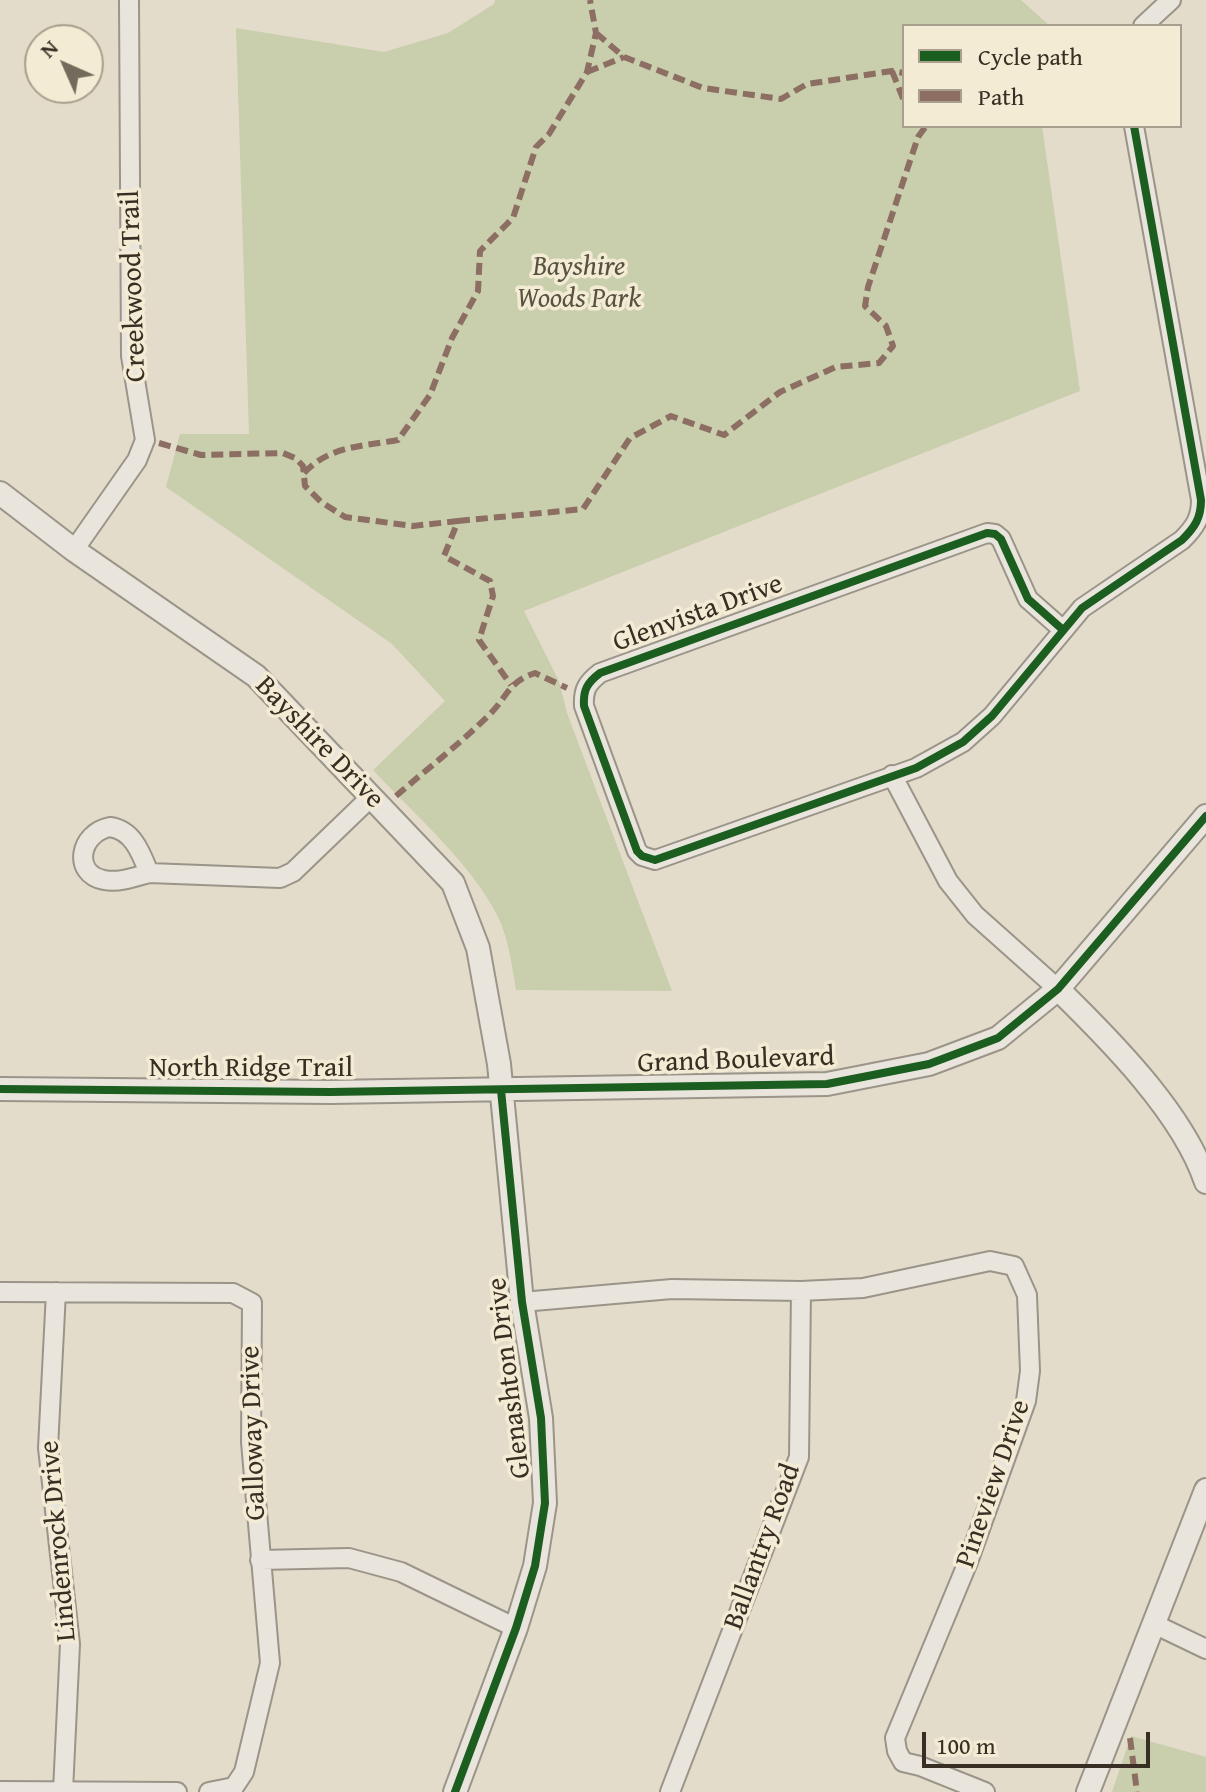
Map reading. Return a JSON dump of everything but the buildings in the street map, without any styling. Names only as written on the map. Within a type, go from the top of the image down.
[{"type":"street","name":"Creekwood Trail","points":[[74,550],[137,460],[145,440],[131,356],[129,0]]},
{"type":"street","points":[[1145,24],[1171,0]]},
{"type":"street","name":"Glenvista Drive","points":[[1062,629],[1028,599],[1001,539],[987,533],[600,673],[588,681],[583,693],[584,706],[635,845],[642,856],[655,860],[916,768],[963,742],[992,716],[1082,608],[1182,540],[1194,528],[1201,514],[1201,500],[1134,128]]},
{"type":"street","name":"Bayshire Drive","points":[[0,493],[74,550],[256,676],[453,883],[478,948],[501,1090]]},
{"type":"street","points":[[892,775],[948,881],[975,915],[1058,989],[1151,1089],[1186,1140],[1206,1182]]},
{"type":"street","points":[[149,873],[280,878],[293,872],[371,797]]},
{"type":"street","name":"Grand Boulevard","points":[[501,1090],[827,1084],[929,1064],[998,1038],[1058,989],[1206,816]]},
{"type":"street","name":"North Ridge Trail","points":[[0,1089],[501,1090]]},
{"type":"street","name":"Glenashton Drive","points":[[455,1792],[516,1628],[535,1566],[545,1503],[541,1418],[522,1302],[501,1090]]},
{"type":"street","name":"Pineview Drive","points":[[522,1302],[672,1289],[801,1291],[863,1288],[990,1261],[1014,1266],[1027,1295],[1030,1371],[1026,1401],[968,1562],[895,1738],[903,1762],[985,1792]]},
{"type":"street","name":"Ballantry Road","points":[[670,1792],[799,1457],[801,1291]]},
{"type":"street","name":"Galloway Drive","points":[[0,1292],[233,1293],[252,1303],[251,1442],[270,1663],[244,1772],[234,1787],[209,1792]]},
{"type":"street","name":"Lindenrock Drive","points":[[56,1292],[48,1448],[70,1644],[63,1791]]},
{"type":"street","points":[[1088,1792],[1206,1490]]},
{"type":"street","points":[[260,1560],[349,1558],[401,1572],[516,1628]]},
{"type":"street","points":[[1154,1624],[1206,1649]]},
{"type":"street","points":[[0,1791],[177,1792]]},
{"type":"green space","name":"Bayshire Woods Park","points":[[495,0],[1021,0],[1048,24],[902,24],[902,128],[1042,128],[1080,391],[524,611],[559,681],[567,713],[672,991],[516,990],[505,935],[498,917],[474,878],[373,770],[445,701],[392,644],[166,487],[180,434],[249,434],[236,28],[384,52],[448,33],[494,4]]},
{"type":"green space","points":[[1131,1736],[1206,1757],[1206,1792],[1112,1792]]},
{"type":"marked path","points":[[304,473],[324,457],[336,452],[398,440],[430,395],[452,338],[478,291],[480,251],[513,218],[536,147],[549,134],[587,72],[596,33],[590,0]]},
{"type":"marked path","points":[[596,33],[624,57],[703,88],[781,99],[807,84],[892,71],[902,73]]},
{"type":"marked path","points":[[587,72],[624,57]]},
{"type":"marked path","points":[[892,71],[902,96]]},
{"type":"marked path","points":[[458,521],[583,509],[630,438],[671,416],[724,435],[780,392],[836,367],[879,363],[893,346],[886,326],[865,306],[868,287],[918,137],[925,128]]},
{"type":"marked path","points":[[159,443],[201,455],[283,453],[303,466],[305,486],[321,502],[345,517],[413,526],[458,521],[444,556],[490,581],[493,596],[479,640],[511,685]]},
{"type":"marked path","points":[[396,796],[479,725],[519,681],[535,673],[567,688]]},
{"type":"marked path","points":[[1130,1738],[1137,1792]]},
{"type":"cycle path","points":[[1062,629],[1028,599],[1001,539],[987,533],[600,673],[587,687],[584,706],[637,851],[655,860],[916,768],[963,742],[992,716],[1082,608],[1187,535],[1198,517],[1201,500],[1134,128]]},
{"type":"cycle path","points":[[0,1089],[330,1092],[827,1084],[929,1064],[998,1038],[1058,989],[1206,816]]},
{"type":"cycle path","points":[[455,1792],[516,1628],[535,1566],[545,1503],[541,1418],[522,1302],[501,1090]]}]
